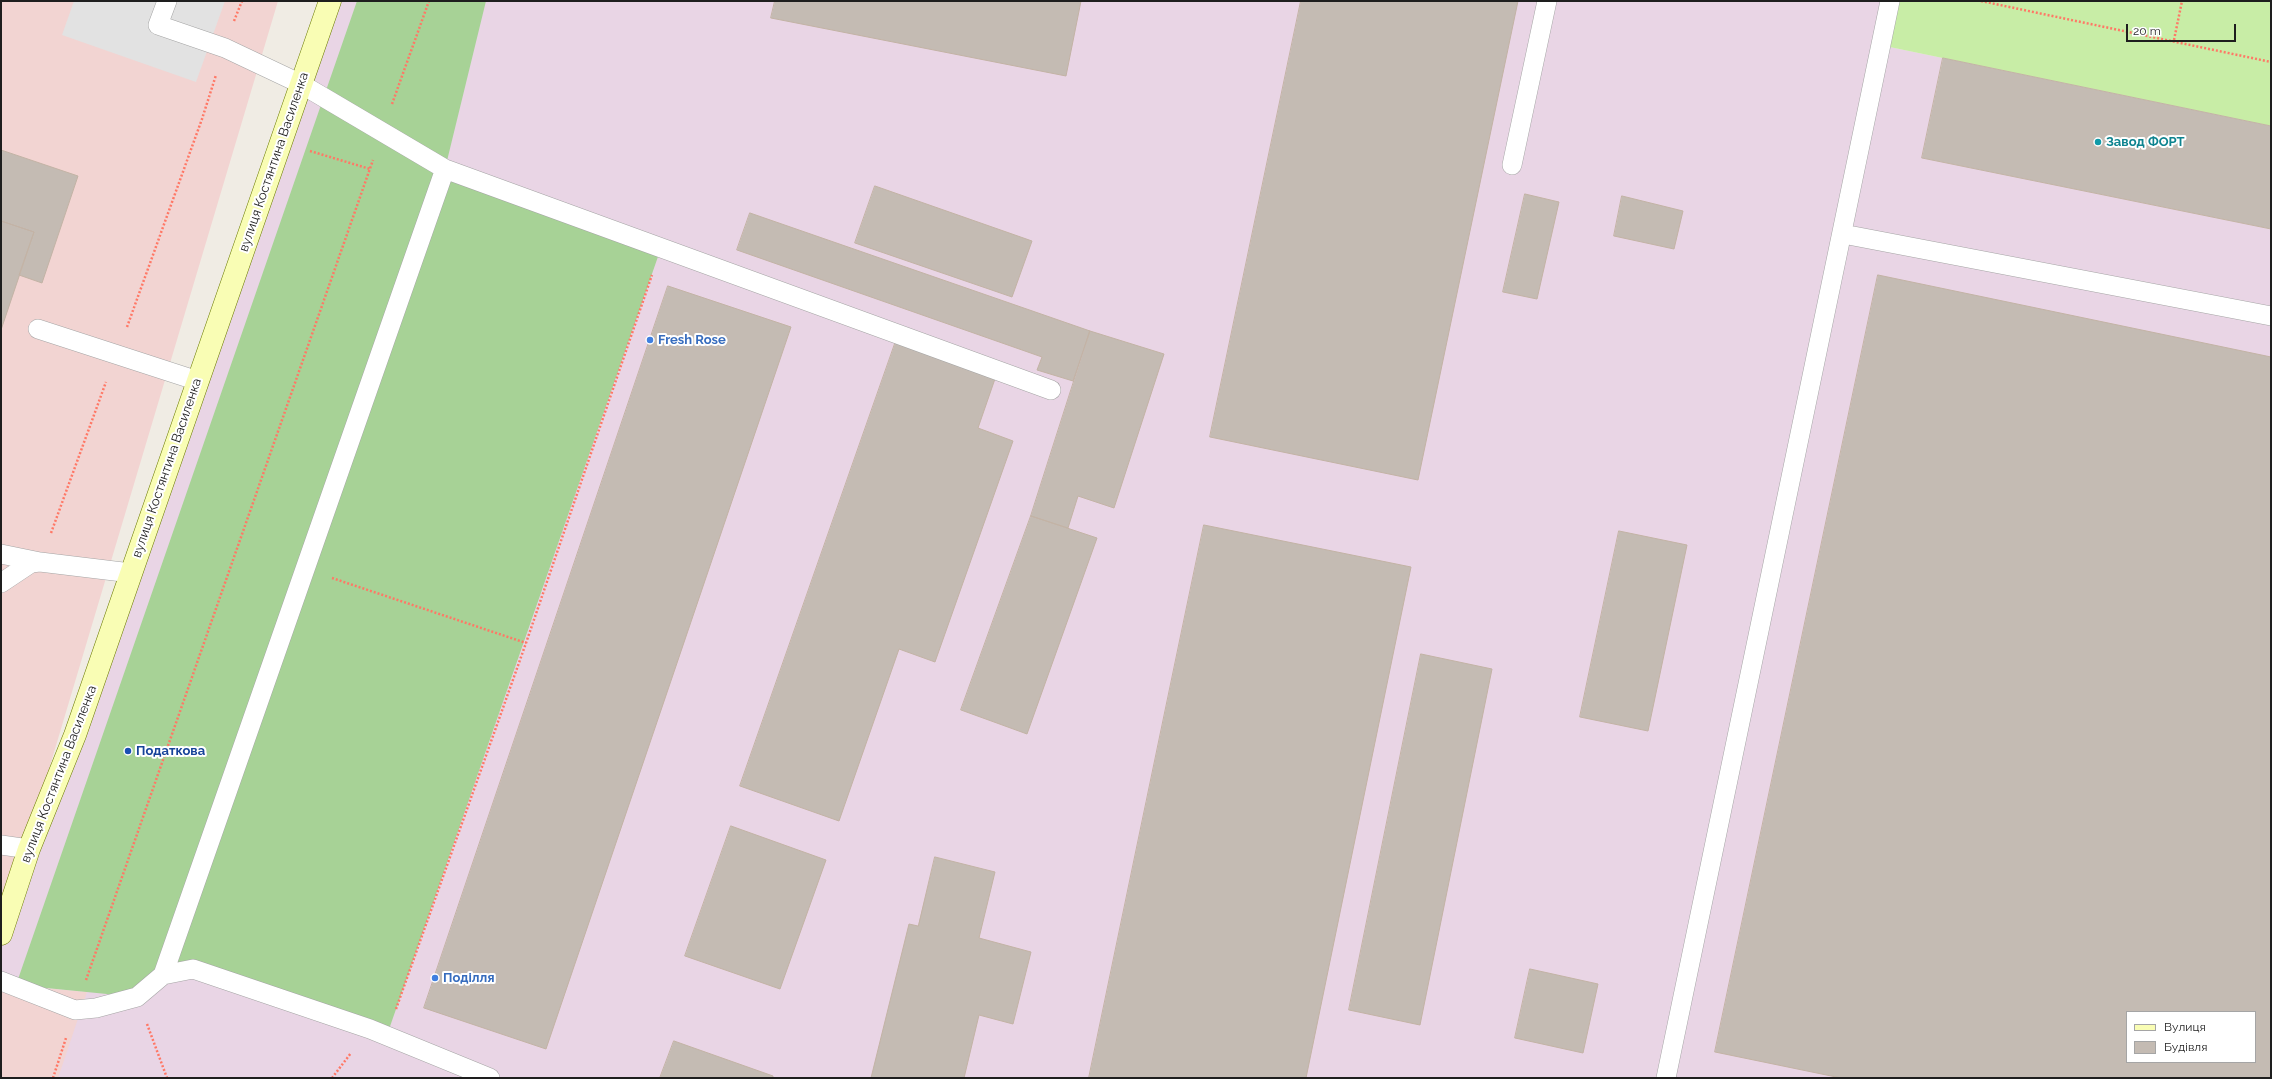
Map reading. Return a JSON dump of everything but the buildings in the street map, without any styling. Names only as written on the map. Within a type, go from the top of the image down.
[{"type":"street","name":"вулиця Костянтина Василенка","points":[[1,934],[29,849],[75,735],[330,1]]},
{"type":"lane","points":[[167,1],[158,25],[225,48],[301,84],[445,168],[1051,390]]},
{"type":"lane","points":[[1512,165],[1547,1]]},
{"type":"lane","points":[[1666,1078],[1843,234],[1890,1]]},
{"type":"lane","points":[[163,975],[445,168]]},
{"type":"lane","points":[[1843,234],[2271,316]]},
{"type":"lane","points":[[38,329],[198,381]]},
{"type":"lane","points":[[1,554],[40,562],[131,573]]},
{"type":"lane","points":[[1,583],[31,563],[40,562]]},
{"type":"lane","points":[[1,845],[29,849]]},
{"type":"lane","points":[[1,981],[75,1010],[96,1008],[137,997],[163,975],[193,969],[387,1036],[493,1078]]},
{"type":"path","points":[[53,1078],[75,1010],[429,1]]},
{"type":"path","points":[[1981,1],[2174,40],[2271,62]]},
{"type":"path","points":[[2174,40],[2182,1]]},
{"type":"path","points":[[304,149],[370,168]]},
{"type":"path","points":[[387,1036],[526,643],[661,248]]},
{"type":"path","points":[[305,569],[526,643]]},
{"type":"path","points":[[137,997],[167,1078]]},
{"type":"shaded area","points":[[1,1],[278,1],[1,930]]},
{"type":"shaded area","points":[[74,1],[225,1],[196,82],[62,35]]},
{"type":"shaded area","points":[[330,1],[1890,1],[1880,45],[1943,58],[1923,158],[2271,229],[2271,1078],[58,1078],[87,992],[16,985],[1,981],[1,937]]},
{"type":"shaded area","points":[[1,981],[16,985],[137,997],[167,1078],[1,1078]]},
{"type":"green space","points":[[357,1],[486,1],[445,169],[661,248],[387,1035],[193,969],[137,997],[16,985]]},
{"type":"green space","points":[[1890,1],[2271,1],[2271,126],[1880,45]]},
{"type":"place","name":"Завод ФОРТ","points":[[2098,142]]},
{"type":"place","name":"Fresh Rose","points":[[650,340]]},
{"type":"place","name":"Податкова","points":[[128,751]]},
{"type":"place","name":"Поділля","points":[[435,978]]}]
